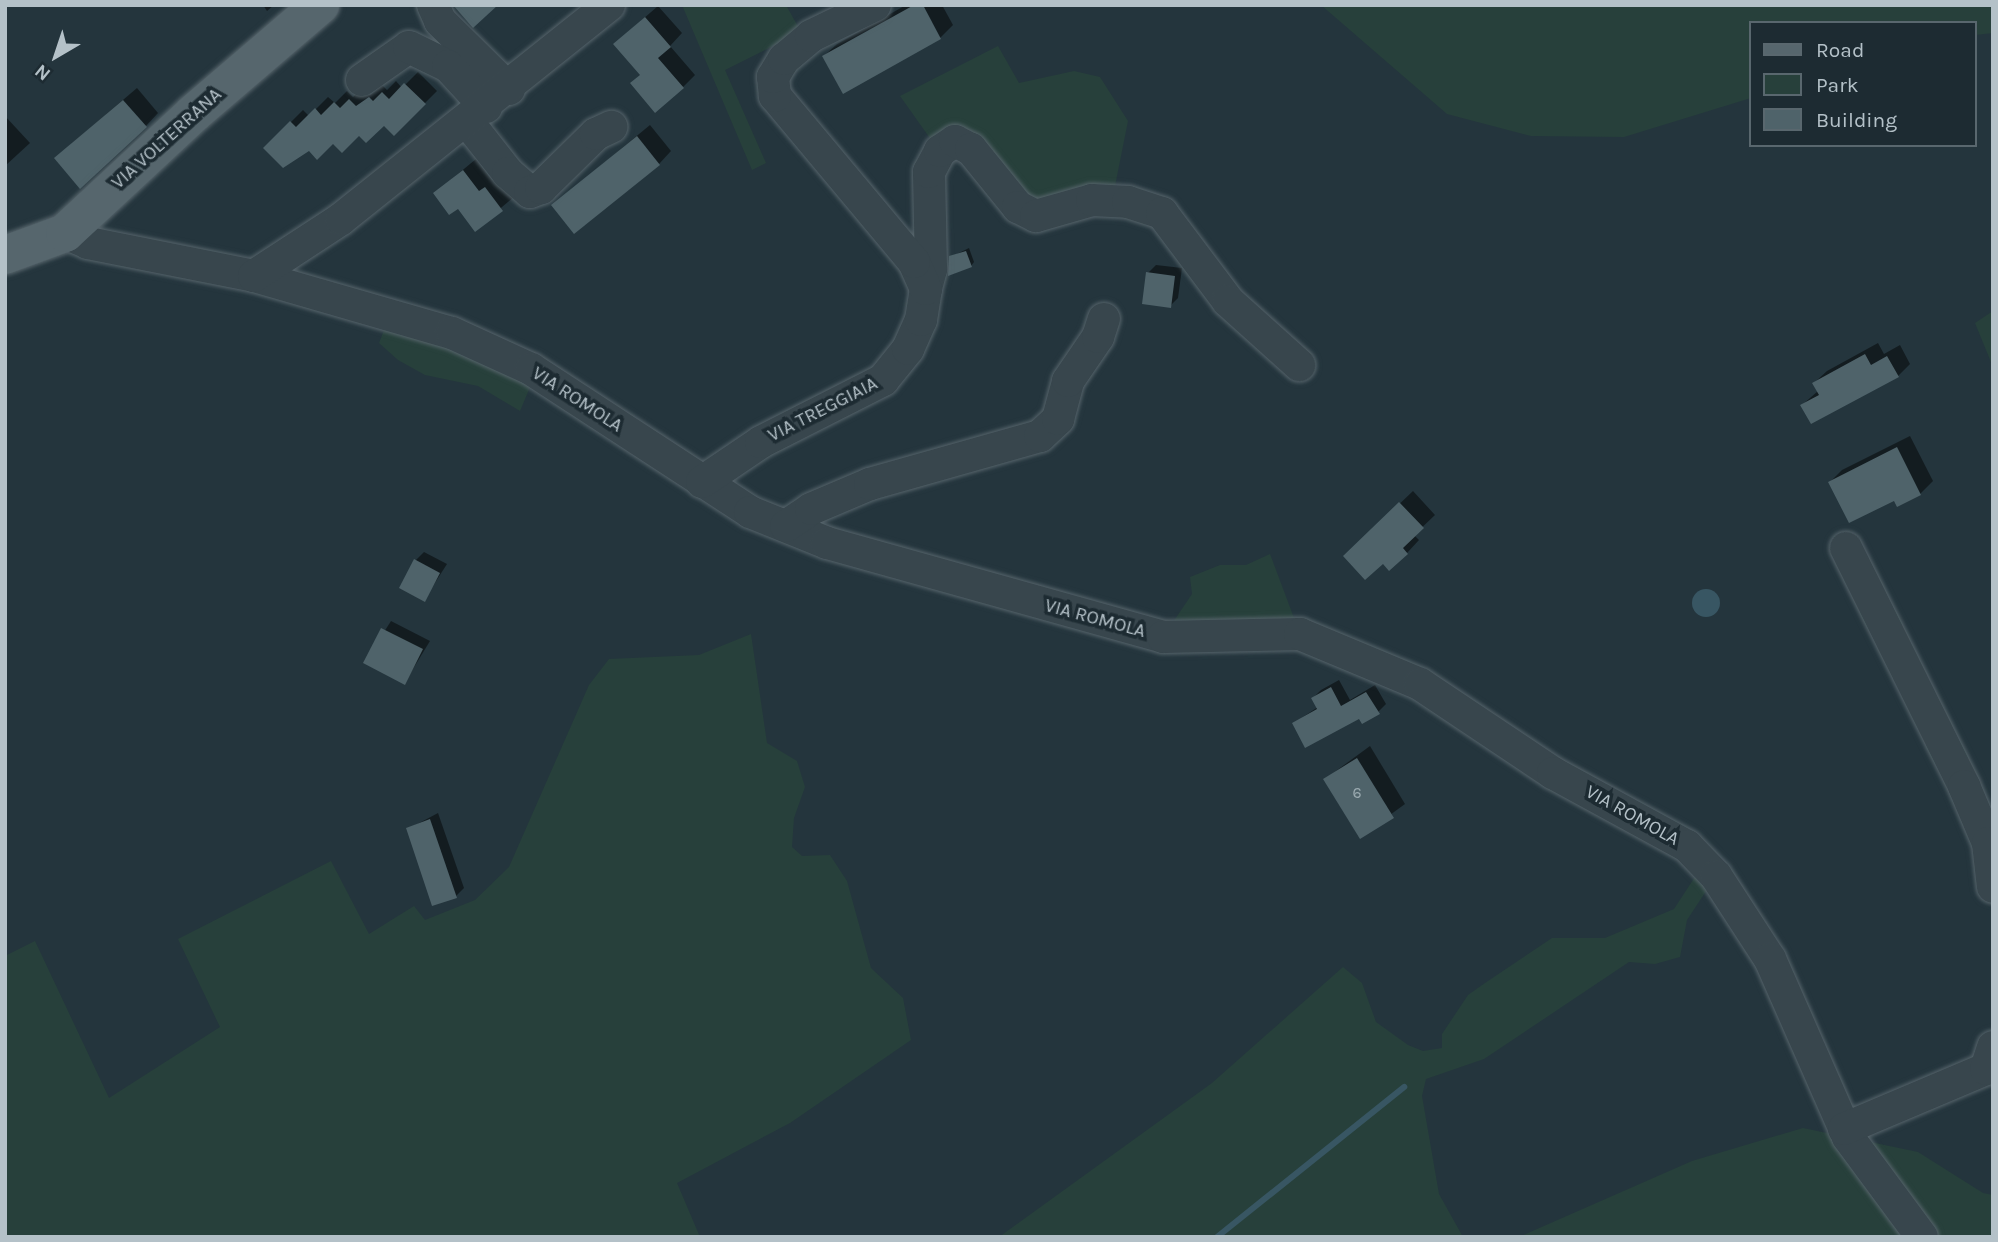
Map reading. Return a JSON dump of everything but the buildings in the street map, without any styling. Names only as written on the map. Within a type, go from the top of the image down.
[{"type":"main road","name":"VIA VOLTERRANA","points":[[5,256],[65,233],[194,113],[320,5]]},
{"type":"street","points":[[433,5],[487,106],[508,173],[530,192],[541,188],[596,134],[611,127]]},
{"type":"street","points":[[254,276],[341,219],[487,106],[609,5]]},
{"type":"street","points":[[875,5],[811,36],[784,59],[772,77],[775,96],[914,262],[926,289]]},
{"type":"street","points":[[362,80],[409,47],[447,66],[487,106]]},
{"type":"street","name":"VIA TREGGIAIA","points":[[702,482],[761,442],[883,380],[908,349],[921,320],[931,270],[929,172],[940,151],[956,141],[971,149],[1018,207],[1036,216],[1092,200],[1128,202],[1162,214],[1228,300],[1299,365]]},
{"type":"street","name":"VIA ROMOLA","points":[[65,233],[88,243],[254,276],[452,333],[531,369],[750,512],[854,551],[1163,637],[1300,634],[1420,684],[1553,773],[1687,846],[1716,876],[1770,959],[1844,1129],[1922,1237]]},
{"type":"street","points":[[786,526],[811,509],[870,484],[1040,436],[1058,419],[1068,381],[1098,337],[1104,319]]},
{"type":"street","points":[[1846,548],[1964,786],[1988,843],[1993,887]]},
{"type":"street","points":[[1844,1129],[1991,1061]]},
{"type":"green space","points":[[682,5],[786,5],[801,32],[725,70],[766,163],[752,170]]},
{"type":"green space","points":[[1321,5],[1993,5],[1993,33],[1977,35],[1977,21],[1750,21],[1750,98],[1624,137],[1531,136],[1447,114]]},
{"type":"green space","points":[[998,46],[1019,83],[1074,71],[1100,77],[1128,121],[1112,201],[1029,221],[963,149],[939,151],[900,96]]},
{"type":"green space","points":[[1993,311],[1993,367],[1975,323]]},
{"type":"green space","points":[[390,315],[536,373],[520,411],[478,386],[425,375],[398,360],[379,343]]},
{"type":"green space","points":[[1270,554],[1300,634],[1163,637],[1192,594],[1190,577],[1220,565],[1246,565]]},
{"type":"green space","points":[[751,634],[767,743],[797,761],[805,787],[794,818],[792,847],[802,856],[830,855],[847,881],[871,968],[903,998],[911,1040],[790,1123],[677,1183],[700,1237],[5,1237],[5,956],[35,941],[109,1098],[220,1027],[178,939],[331,861],[369,934],[414,906],[425,920],[475,900],[509,867],[589,685],[609,659],[699,655]]},
{"type":"green space","points":[[1704,863],[1716,876],[1687,920],[1680,957],[1655,964],[1629,962],[1484,1059],[1426,1079],[1422,1096],[1439,1194],[1463,1237],[999,1237],[1212,1083],[1343,967],[1362,983],[1376,1022],[1408,1045],[1423,1051],[1442,1048],[1442,1034],[1468,995],[1552,938],[1605,938],[1674,909]]},
{"type":"green space","points":[[1803,1128],[1918,1152],[1983,1193],[1993,1195],[1993,1237],[1519,1237],[1692,1161]]},
{"type":"water","points":[[1706,589],[1716,593],[1720,603],[1716,613],[1706,617],[1696,613],[1692,603],[1696,593]]},
{"type":"waterway","points":[[1217,1237],[1404,1087]]}]
